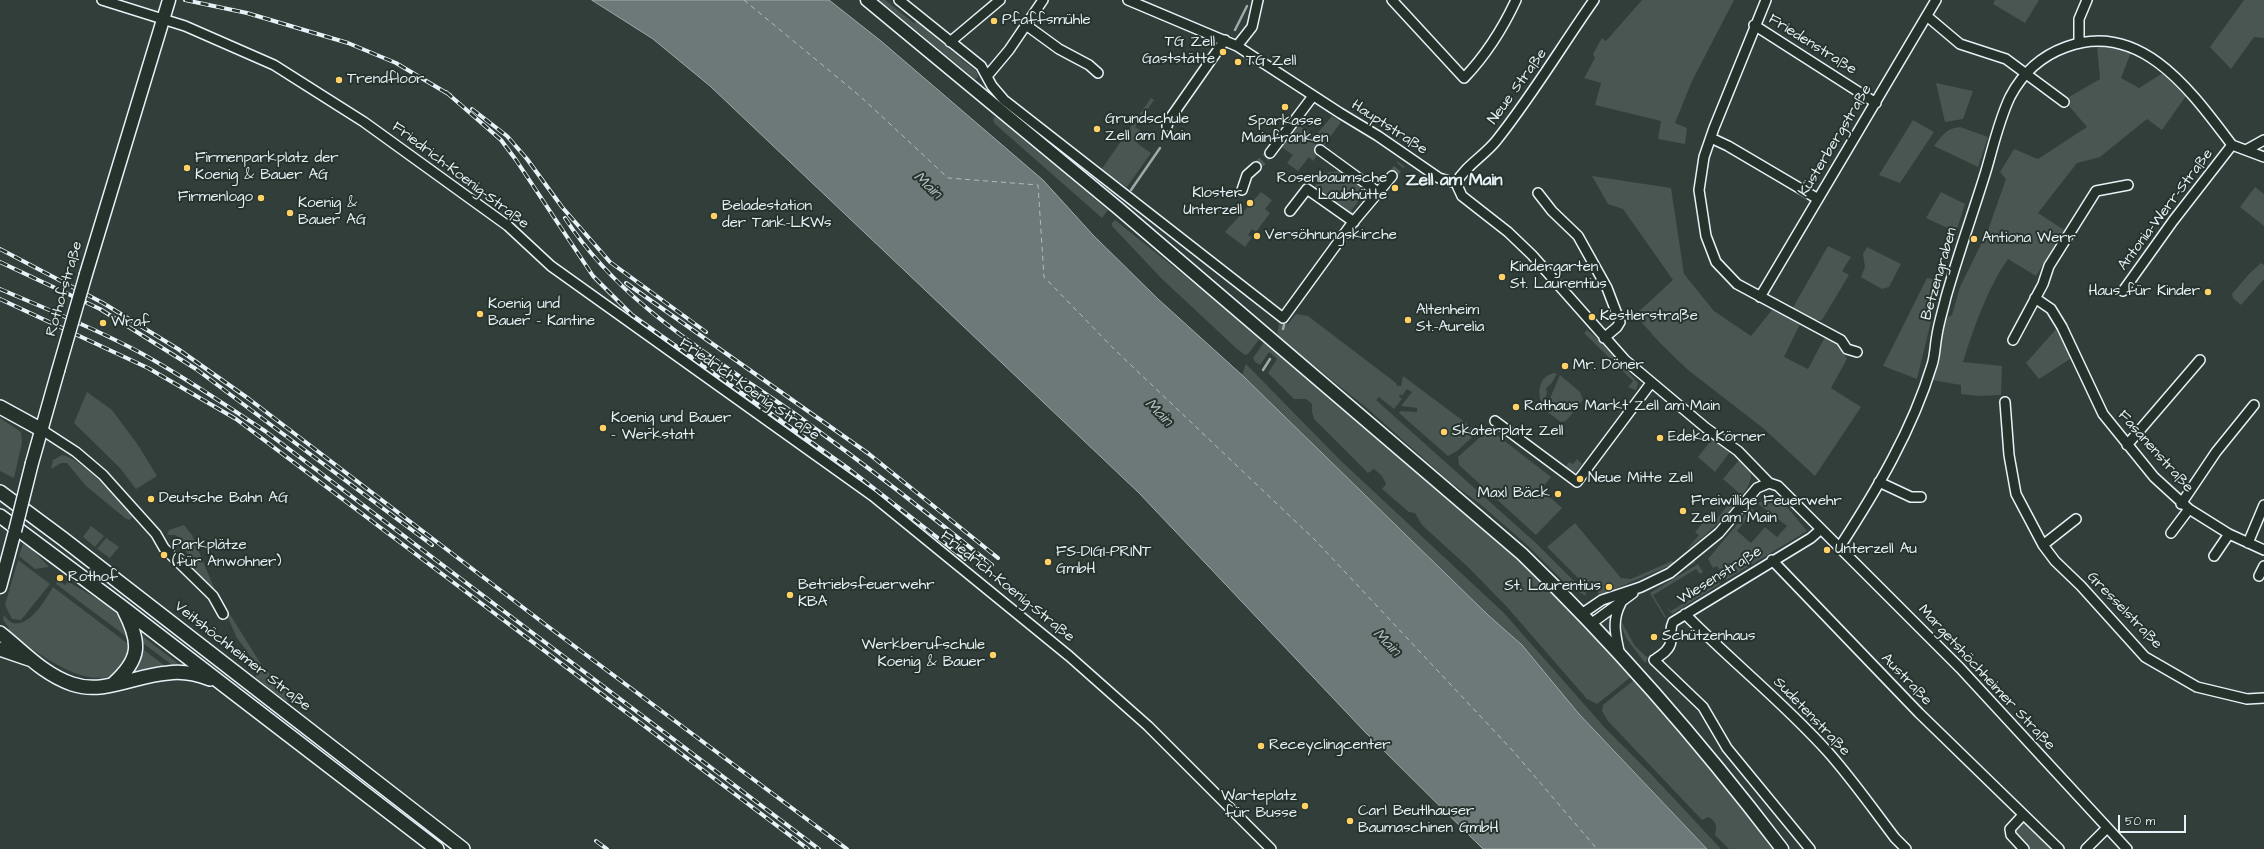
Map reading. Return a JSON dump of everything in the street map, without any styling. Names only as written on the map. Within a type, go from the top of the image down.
[{"type":"highway","points":[[0,407],[42,430]]},
{"type":"highway","name":"Veitshöchheimer Straße","points":[[0,492],[62,538],[463,849]]},
{"type":"highway","points":[[0,516],[122,607],[437,849]]},
{"type":"highway","points":[[111,685],[132,662],[136,645],[136,637],[122,607]]},
{"type":"highway","points":[[0,633],[19,648],[29,659],[52,675],[74,685],[99,688],[174,672],[202,676],[218,681]]},
{"type":"highway","points":[[2,651],[29,659]]},
{"type":"main road","name":"Rothofstraße","points":[[0,587],[32,463],[58,371],[169,0]]},
{"type":"main road","points":[[867,0],[985,97],[1484,519],[1583,613],[1619,651],[1703,748],[1782,849]]},
{"type":"street","name":"Friedrich-Koenig-Straße","points":[[102,0],[163,19],[274,65],[364,122],[508,226],[554,268],[873,496],[1069,656],[1148,726],[1271,849]]},
{"type":"street","points":[[899,0],[981,66],[988,75],[992,86],[1004,100],[1283,318],[1354,222],[1392,176]]},
{"type":"street","points":[[950,42],[1000,0]]},
{"type":"street","points":[[988,75],[1043,0]]},
{"type":"street","name":"Hauptstraße","points":[[1128,0],[1237,46],[1439,178],[1456,183]]},
{"type":"street","points":[[1237,46],[1252,27],[1258,0]]},
{"type":"street","points":[[1392,0],[1464,78],[1475,67],[1499,32],[1514,0]]},
{"type":"street","name":"Neue Straße","points":[[1456,183],[1460,176],[1496,142],[1551,66],[1594,0]]},
{"type":"street","points":[[1766,0],[1754,25],[1704,157],[1699,190],[1706,236],[1716,262],[1737,284],[1841,340],[1847,349],[1857,352]]},
{"type":"street","name":"Küsterbergstraße","points":[[1760,297],[1928,17],[1936,0]]},
{"type":"street","points":[[2079,42],[2079,19],[2087,0]]},
{"type":"street","points":[[1928,17],[1960,44],[2006,59],[2064,102]]},
{"type":"street","points":[[1026,25],[1059,49],[1089,65],[1098,73]]},
{"type":"street","name":"Friedenstraße","points":[[1754,25],[1876,102]]},
{"type":"street","points":[[1167,126],[1169,120],[1225,40]]},
{"type":"street","name":"Betzengraben","points":[[1839,548],[1879,482],[1898,447],[1926,381],[1932,363],[1947,294],[1996,136],[2010,98],[2025,74],[2042,59],[2056,50],[2079,42],[2106,41],[2141,50],[2178,80],[2232,145]]},
{"type":"street","points":[[1270,153],[1313,96]]},
{"type":"street","points":[[1710,138],[1728,146],[1818,199]]},
{"type":"street","points":[[2246,150],[2264,140]]},
{"type":"street","points":[[2232,145],[2264,157]]},
{"type":"street","name":"Antonia-Werr-Straße","points":[[2123,291],[2173,221],[2232,145]]},
{"type":"street","points":[[1320,150],[1379,193]]},
{"type":"street","points":[[1401,164],[1407,156]]},
{"type":"street","points":[[1242,190],[1247,175],[1256,167]]},
{"type":"street","points":[[1456,183],[1462,196],[1508,232],[1532,255],[1582,309],[1604,338],[1625,360],[1651,383],[1738,452],[1769,483],[1778,486],[1820,530]]},
{"type":"street","points":[[2013,340],[2043,284],[2049,266],[2096,191],[2128,186]]},
{"type":"street","points":[[1290,211],[1307,189],[1354,222]]},
{"type":"street","points":[[1538,193],[1552,211],[1578,236],[1607,288],[1620,322],[1617,327],[1604,338]]},
{"type":"street","name":"Fasanenstraße","points":[[2035,298],[2051,309],[2062,327],[2103,414],[2154,477],[2185,506],[2229,534],[2264,550]]},
{"type":"street","points":[[2127,445],[2200,360]]},
{"type":"street","points":[[1495,421],[1577,482],[1651,383]]},
{"type":"street","name":"Gresselstraße","points":[[2006,402],[2009,455],[2016,494],[2043,545],[2055,561],[2145,657],[2197,687],[2247,699],[2264,698]]},
{"type":"street","points":[[2171,533],[2216,452],[2254,404]]},
{"type":"street","name":"Veitshöchheimer Straße","points":[[42,430],[76,452],[104,475],[156,534],[164,548],[213,596],[223,614]]},
{"type":"street","points":[[1879,482],[1911,497],[1921,497]]},
{"type":"street","points":[[1583,613],[1602,600],[1641,587],[1670,573],[1719,534],[1757,488],[1769,483]]},
{"type":"street","points":[[2248,543],[2264,506]]},
{"type":"street","points":[[2043,545],[2076,519]]},
{"type":"street","name":"Margetshöchheimer Straße","points":[[1820,530],[1960,668],[2106,829],[2127,849]]},
{"type":"street","name":"Wiesenstraße","points":[[1810,849],[1727,748],[1703,707],[1654,660],[1668,650],[1671,641],[1669,629],[1673,622],[1820,530]]},
{"type":"street","points":[[2214,556],[2229,534]]},
{"type":"street","name":"Austraße","points":[[1772,560],[1919,713],[2059,849]]},
{"type":"street","points":[[2260,576],[2264,566]]},
{"type":"street","points":[[1592,623],[1641,587]]},
{"type":"street","points":[[1619,651],[1614,622],[1621,601]]},
{"type":"street","name":"Sudetenstraße","points":[[1685,614],[1743,670],[1776,698],[1828,752],[1895,838],[1906,849]]},
{"type":"street","points":[[2023,815],[2010,829],[2011,835],[2024,849]]},
{"type":"street","points":[[2086,849],[2106,829]]},
{"type":"shaded area","points":[[879,0],[885,0],[914,23],[921,20],[930,33],[977,72],[978,77],[975,79]]},
{"type":"shaded area","points":[[1642,0],[1734,0],[1692,81],[1675,123],[1687,128],[1685,144],[1658,139],[1661,121],[1595,105],[1601,83],[1584,78],[1595,58],[1593,54],[1602,38],[1606,41]]},
{"type":"shaded area","points":[[1995,0],[2039,0],[2025,23],[1993,4]]},
{"type":"shaded area","points":[[2244,0],[2264,0],[2264,38],[2254,37],[2231,69],[2210,47]]},
{"type":"shaded area","points":[[2097,46],[2115,47],[2131,52],[2121,78],[2139,88],[2163,73],[2186,96],[2162,130],[2147,119],[2100,157],[2077,163],[2038,213],[2064,230],[2036,276],[2008,259],[1987,296],[1963,362],[2002,366],[2001,395],[1978,396],[1961,394],[1961,385],[1932,380],[1947,318],[1952,315],[1960,287],[1988,230],[2006,179],[2000,172],[2014,149],[2038,159],[2087,127],[2069,106],[2069,97],[2100,79]]},
{"type":"shaded area","points":[[1936,83],[1973,91],[1963,119],[1945,122]]},
{"type":"shaded area","points":[[1151,98],[1154,100],[1135,127],[1144,133],[1137,143],[1151,153],[1127,187],[1101,170]]},
{"type":"shaded area","points":[[995,116],[1108,210],[1102,218],[995,124],[993,120]]},
{"type":"shaded area","points":[[1332,116],[1341,122],[1313,161],[1309,157],[1298,171],[1287,163],[1293,155],[1280,146],[1297,125],[1316,135]]},
{"type":"shaded area","points":[[1913,120],[1934,132],[1900,183],[1879,175]]},
{"type":"shaded area","points":[[1960,127],[1988,137],[1978,167],[1934,146],[1948,131]]},
{"type":"shaded area","points":[[1342,171],[1373,195],[1371,198],[1363,195],[1351,211],[1358,214],[1354,220],[1313,189],[1324,173]]},
{"type":"shaded area","points":[[1592,176],[1671,188],[1684,274],[1714,311],[1751,336],[1772,310],[1801,322],[1784,357],[1808,369],[1826,335],[1836,340],[1847,359],[1831,388],[1861,407],[1815,476],[1763,428],[1688,370],[1660,343],[1635,315],[1673,280],[1623,209],[1608,204]]},
{"type":"shaded area","points":[[2255,187],[2264,194],[2264,226],[2240,207]]},
{"type":"shaded area","points":[[1261,192],[1272,200],[1265,209],[1270,213],[1256,232],[1252,229],[1248,235],[1252,237],[1245,247],[1225,232]]},
{"type":"shaded area","points":[[1941,192],[1965,204],[1956,232],[1926,218]]},
{"type":"shaded area","points":[[1115,220],[1261,337],[1248,354],[1245,355],[1236,348],[1161,278],[1112,226],[1112,223]]},
{"type":"shaded area","points":[[1828,246],[1851,257],[1842,271],[1849,275],[1822,320],[1814,321],[1791,311]]},
{"type":"shaded area","points":[[1867,247],[1901,264],[1889,287],[1882,289],[1861,277],[1865,267],[1863,254]]},
{"type":"shaded area","points":[[2261,263],[2264,265],[2264,279],[2241,305],[2233,298],[2232,294],[2249,274]]},
{"type":"shaded area","points":[[1927,278],[1941,280],[1917,379],[1883,366]]},
{"type":"shaded area","points":[[1296,314],[1308,316],[1396,383],[1397,386],[1401,386],[1403,376],[1478,432],[1457,451],[1448,456],[1399,413],[1400,411],[1417,412],[1417,408],[1401,406],[1412,392],[1407,389],[1402,396],[1400,394],[1399,396],[1402,399],[1394,409],[1379,397],[1376,400],[1537,544],[1586,593],[1586,596],[1568,586],[1527,545],[1480,504],[1450,482],[1368,409],[1277,336],[1279,323],[1284,322],[1288,324]]},
{"type":"shaded area","points":[[2057,328],[2073,357],[2039,379],[2026,363]]},
{"type":"shaded area","points":[[1587,330],[1599,340],[1638,383],[1636,390],[1628,387],[1633,381],[1584,333]]},
{"type":"shaded area","points":[[1265,341],[1447,496],[1514,556],[1627,669],[1625,670],[1631,677],[1597,704],[1587,699],[1507,607],[1469,568],[1422,525],[1415,513],[1409,512],[1382,489],[1386,484],[1382,476],[1374,469],[1368,473],[1314,419],[1312,404],[1306,399],[1294,399],[1268,373],[1277,359],[1269,352],[1260,365],[1255,362],[1253,358]]},
{"type":"shaded area","points":[[1246,364],[1340,460],[1504,613],[1605,728],[1651,774],[1721,849],[1707,849],[1579,714],[1522,645],[1488,615],[1242,375]]},
{"type":"shaded area","points":[[1554,373],[1557,374],[1551,384],[1546,388],[1547,393],[1543,406],[1539,391],[1540,386],[1545,378]]},
{"type":"shaded area","points":[[1560,375],[1580,392],[1583,400],[1566,421],[1561,422],[1545,410]]},
{"type":"shaded area","points":[[87,392],[112,410],[138,445],[157,476],[136,489],[120,468],[74,423]]},
{"type":"shaded area","points":[[0,418],[21,432],[22,443],[14,478],[0,471]]},
{"type":"shaded area","points":[[1489,429],[1551,477],[1541,489],[1562,508],[1536,535],[1459,465],[1458,457]]},
{"type":"shaded area","points":[[1712,439],[1730,452],[1715,472],[1698,457]]},
{"type":"shaded area","points":[[62,455],[79,463],[99,480],[131,514],[132,518],[129,520],[125,518],[86,486],[67,463],[61,463],[51,469],[53,460]]},
{"type":"shaded area","points":[[1577,459],[1582,464],[1574,474],[1565,468],[1569,462],[1573,464]]},
{"type":"shaded area","points":[[1739,460],[1748,469],[1751,475],[1750,482],[1736,504],[1714,527],[1687,549],[1699,535],[1695,532],[1706,519],[1713,524],[1738,492],[1723,479]]},
{"type":"shaded area","points":[[1767,500],[1787,507],[1807,531],[1726,580],[1717,566],[1713,568],[1708,559],[1751,508],[1754,510],[1737,531],[1751,543],[1765,527],[1777,537],[1787,526],[1757,503]]},
{"type":"shaded area","points":[[1575,523],[1621,578],[1631,579],[1672,561],[1674,564],[1600,595],[1590,584],[1585,585],[1547,547]]},
{"type":"shaded area","points":[[184,525],[192,535],[215,590],[261,664],[287,693],[287,702],[256,678],[257,665],[237,638],[224,609],[200,579],[181,540],[176,535],[167,535],[169,530]]},
{"type":"shaded area","points":[[91,526],[104,536],[95,547],[83,537]]},
{"type":"shaded area","points":[[106,538],[119,547],[110,558],[97,549]]},
{"type":"shaded area","points":[[23,544],[31,548],[49,567],[35,569],[19,556]]},
{"type":"shaded area","points":[[18,560],[50,584],[21,620],[12,619],[5,605]]},
{"type":"shaded area","points":[[1694,561],[1696,562],[1631,600],[1623,612],[1622,611],[1633,597]]},
{"type":"shaded area","points":[[1698,564],[1703,572],[1700,574],[1696,569],[1653,595],[1666,617],[1665,618],[1650,593]]},
{"type":"shaded area","points":[[58,580],[65,585],[68,581],[111,608],[123,622],[131,640],[56,584]]},
{"type":"shaded area","points":[[1719,582],[1720,584],[1672,614],[1665,606],[1671,611]]},
{"type":"shaded area","points":[[53,587],[131,646],[126,663],[114,674],[100,678],[84,676],[66,669],[49,660],[7,631],[9,628],[3,620],[4,615],[13,623],[25,621],[37,611]]},
{"type":"shaded area","points":[[1621,621],[1635,646],[1648,658],[1645,663],[1626,638],[1620,622]]},
{"type":"shaded area","points":[[141,635],[180,666],[171,667],[171,664],[140,641]]},
{"type":"shaded area","points":[[140,647],[165,666],[129,677]]},
{"type":"shaded area","points":[[1634,680],[1639,686],[1641,685],[1680,729],[1776,849],[1729,849],[1715,835],[1716,827],[1714,821],[1709,817],[1702,820],[1608,721],[1602,711],[1603,705]]},
{"type":"shaded area","points":[[2023,819],[2055,849],[2030,849],[2014,833],[2014,830]]},
{"type":"water","name":"Main","points":[[592,0],[829,0],[881,41],[1043,180],[1093,235],[1158,299],[1242,375],[1488,615],[1522,645],[1579,714],[1707,849],[1483,849],[1366,733],[1139,493],[710,86],[653,39]]},
{"type":"waterway","points":[[1235,30],[1247,6]]},
{"type":"waterway","points":[[1131,190],[1160,148]]},
{"type":"waterway","points":[[1283,329],[1284,325]]},
{"type":"waterway","points":[[1263,370],[1270,359]]},
{"type":"ferry route","points":[[744,0],[861,97],[948,178],[1038,185],[1044,277],[1114,349],[1315,540],[1513,751],[1597,849]]},
{"type":"tunnel","points":[[1256,167],[1270,153]]},
{"type":"tunnel","points":[[1392,176],[1401,164]]},
{"type":"railway","points":[[185,0],[247,13],[348,43],[396,63],[450,95]]},
{"type":"railway","points":[[446,92],[501,140],[516,160],[593,276],[632,315],[849,469],[965,559]]},
{"type":"railway","points":[[472,109],[507,136],[527,159],[562,207],[610,262],[706,332]]},
{"type":"railway","points":[[565,218],[588,249],[613,277],[641,304],[703,351],[798,416],[847,452],[992,565]]},
{"type":"railway","points":[[0,249],[103,303],[178,349],[249,399],[550,628],[847,849]]},
{"type":"railway","points":[[0,262],[100,309],[196,369],[432,545]]},
{"type":"railway","points":[[626,283],[869,454],[998,558]]},
{"type":"railway","points":[[0,289],[53,311],[139,352],[219,400],[265,431],[819,849]]},
{"type":"railway","points":[[0,299],[148,368],[236,419],[808,849]]},
{"type":"railway","points":[[596,841],[607,849]]},
{"type":"place","name":"Pfaffsmühle","points":[[994,21]]},
{"type":"place","name":"TG Zell Gaststätte","points":[[1223,52]]},
{"type":"place","name":"TG Zell","points":[[1238,62]]},
{"type":"place","name":"Trendfloor","points":[[339,80]]},
{"type":"place","name":"Sparkasse Mainfranken","points":[[1285,107]]},
{"type":"place","name":"Grundschule Zell am Main","points":[[1097,129]]},
{"type":"place","name":"Firmenparkplatz der Koenig & Bauer AG","points":[[187,168]]},
{"type":"place","name":"Rosenbaumsche Laubhütte","points":[[1395,188]]},
{"type":"place","name":"Firmenlogo","points":[[261,198]]},
{"type":"place","name":"Kloster Unterzell","points":[[1250,203]]},
{"type":"place","name":"Koenig & Bauer AG","points":[[290,213]]},
{"type":"place","name":"Beladestation der Tank-LKWs","points":[[714,216]]},
{"type":"place","name":"Versöhnungskirche","points":[[1257,236]]},
{"type":"place","name":"Antiona Werr","points":[[1974,239]]},
{"type":"place","name":"Kindergarten St. Laurentius","points":[[1502,277]]},
{"type":"place","name":"Haus für Kinder","points":[[2208,292]]},
{"type":"place","name":"Koenig und Bauer - Kantine","points":[[480,314]]},
{"type":"place","name":"Kestlerstraße","points":[[1592,317]]},
{"type":"place","name":"Altenheim St.-Aurelia","points":[[1408,320]]},
{"type":"place","name":"Wraf","points":[[103,323]]},
{"type":"place","name":"Mr. Döner","points":[[1565,366]]},
{"type":"place","name":"Rathaus Markt Zell am Main","points":[[1516,407]]},
{"type":"place","name":"Koenig und Bauer - Werkstatt","points":[[603,428]]},
{"type":"place","name":"Skaterplatz Zell","points":[[1444,432]]},
{"type":"place","name":"Edeka Körner","points":[[1660,438]]},
{"type":"place","name":"Neue Mitte Zell","points":[[1580,479]]},
{"type":"place","name":"Maxl Bäck","points":[[1558,494]]},
{"type":"place","name":"Deutsche Bahn AG","points":[[151,499]]},
{"type":"place","name":"Freiwillige Feuerwehr Zell am Main","points":[[1683,511]]},
{"type":"place","name":"Unterzell Au","points":[[1827,550]]},
{"type":"place","name":"Parkplätze (für Anwohner)","points":[[164,555]]},
{"type":"place","name":"FS-DIGI-PRINT GmbH","points":[[1048,562]]},
{"type":"place","name":"Rothof","points":[[60,578]]},
{"type":"place","name":"St. Laurentius","points":[[1609,587]]},
{"type":"place","name":"Betriebsfeuerwehr KBA","points":[[790,595]]},
{"type":"place","name":"Schützenhaus","points":[[1654,637]]},
{"type":"place","name":"Werkberufschule Koenig & Bauer","points":[[993,655]]},
{"type":"place","name":"Receyclingcenter","points":[[1261,746]]},
{"type":"place","name":"Warteplatz für Busse","points":[[1305,806]]},
{"type":"place","name":"Carl Beutlhauser Baumaschinen GmbH","points":[[1350,821]]},
{"type":"district","name":"Zell am Main","points":[[1454,181]]}]
